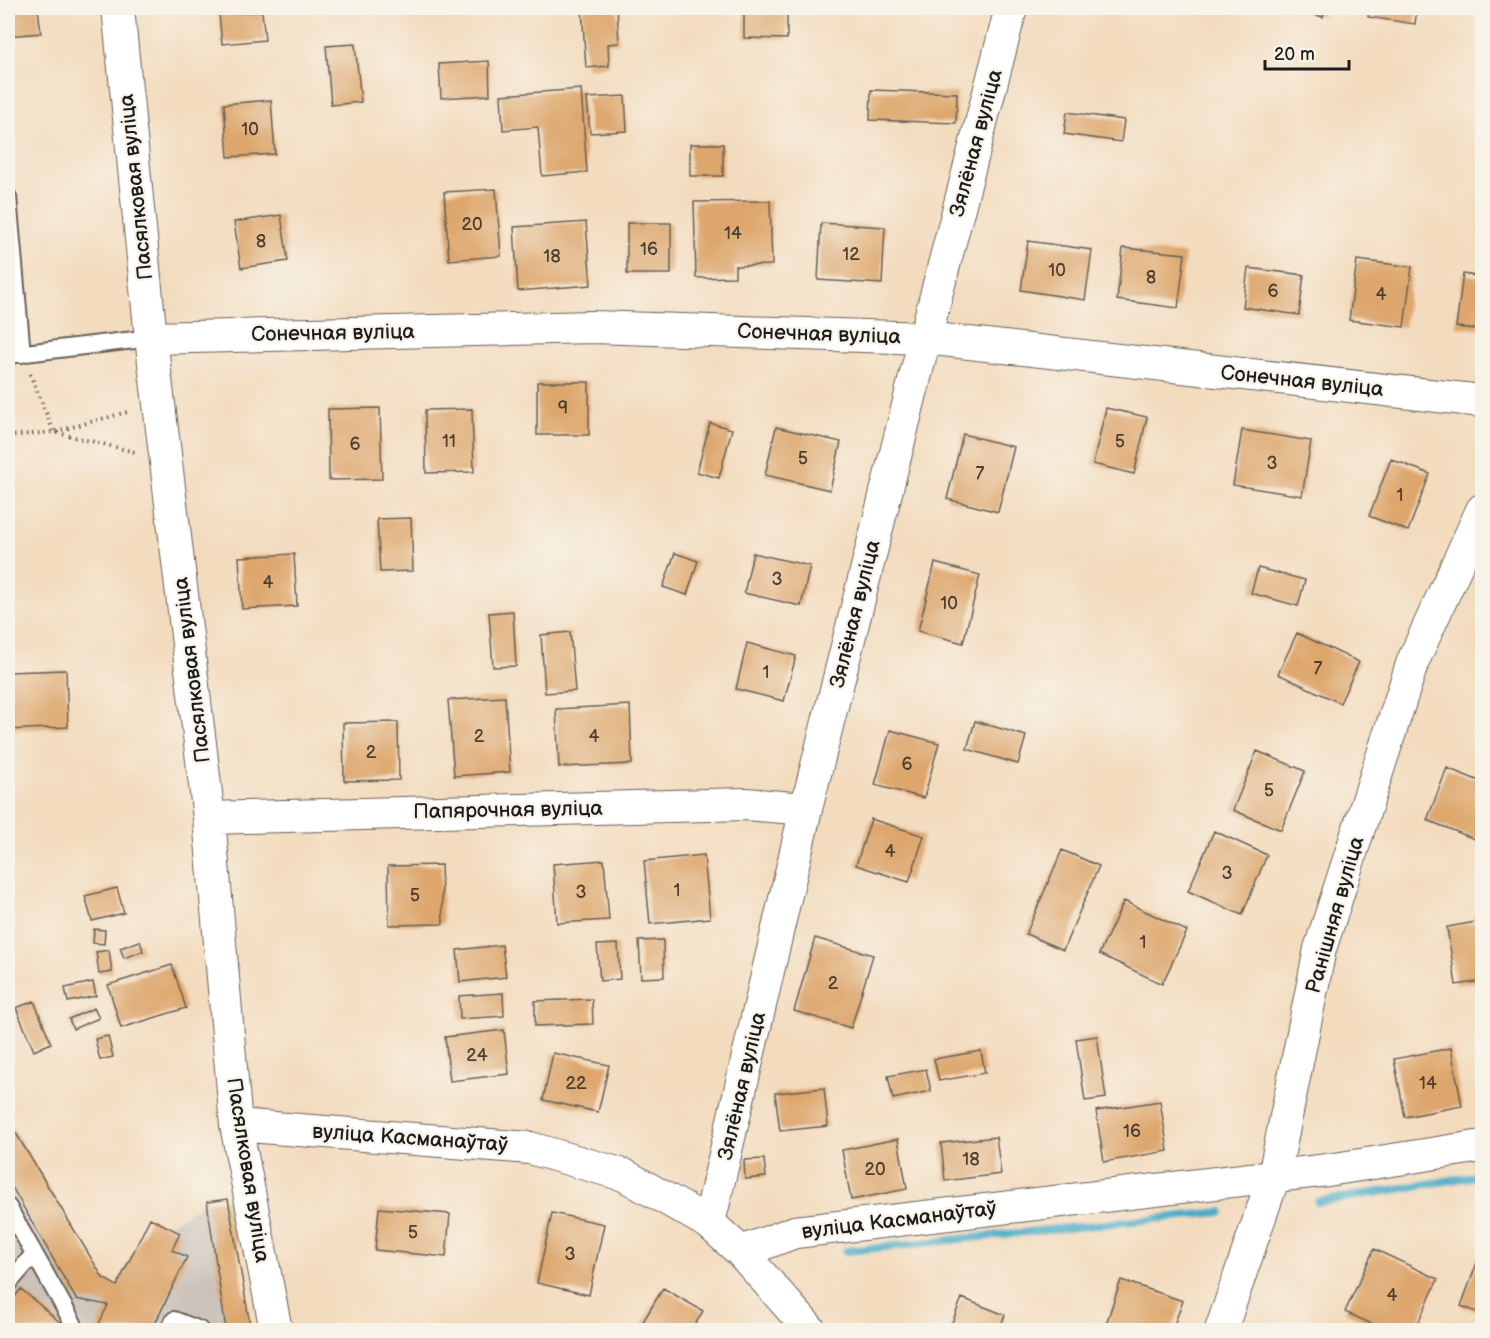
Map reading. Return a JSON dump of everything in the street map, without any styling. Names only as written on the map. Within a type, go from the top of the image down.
[{"type":"street","name":"Пасялковая вуліца","points":[[118,8],[152,338],[209,818],[236,1125],[276,1330]]},
{"type":"street","name":"Зялёная вуліца","points":[[709,1223],[806,808],[1011,8]]},
{"type":"street","name":"Сонечная вуліца","points":[[152,338],[593,327],[925,338],[1482,401]]},
{"type":"street","name":"Ранішняя вуліца","points":[[1221,1330],[1274,1176],[1320,949],[1413,661],[1482,510]]},
{"type":"street","name":"Папярочная вуліца","points":[[209,818],[746,804],[806,808]]},
{"type":"street","name":"вуліца Касманаўтаў","points":[[236,1125],[530,1148],[624,1175],[709,1223],[741,1252],[795,1232],[1328,1170],[1482,1146]]},
{"type":"street","points":[[741,1252],[810,1330]]},
{"type":"lane","points":[[8,197],[15,355],[152,338]]},
{"type":"lane","points":[[8,1207],[73,1323],[69,1330]]},
{"type":"lane","points":[[8,1284],[34,1254]]},
{"type":"lane","points":[[169,1330],[174,1320],[200,1330]]},
{"type":"path","points":[[15,355],[54,432],[167,460]]},
{"type":"path","points":[[8,436],[54,432],[161,403]]},
{"type":"shaded area","points":[[8,1120],[103,1278],[117,1286],[150,1218],[166,1226],[207,1202],[228,1199],[251,1330],[8,1330]]},
{"type":"building","points":[[8,8],[38,8],[41,33],[8,36]]},
{"type":"building","points":[[582,8],[617,8],[619,43],[608,44],[609,66],[586,68]]},
{"type":"building","points":[[744,8],[787,8],[787,39],[744,38]]},
{"type":"building","points":[[1289,8],[1325,8],[1323,17]]},
{"type":"building","points":[[1370,8],[1417,8],[1415,24],[1368,17]]},
{"type":"building","points":[[262,11],[265,40],[222,44],[219,14]]},
{"type":"building","points":[[355,44],[361,102],[331,105],[326,46]]},
{"type":"building","points":[[489,61],[490,95],[441,98],[439,64]]},
{"type":"building","points":[[581,89],[587,172],[542,176],[538,127],[503,130],[501,95]]},
{"type":"building","points":[[871,90],[957,93],[956,123],[870,120]]},
{"type":"building","points":[[625,96],[627,131],[590,133],[587,98]]},
{"type":"building","points":[[271,100],[275,154],[228,157],[224,104]]},
{"type":"building","points":[[1067,112],[1124,120],[1121,142],[1064,134]]},
{"type":"building","points":[[690,144],[723,144],[723,176],[690,176]]},
{"type":"building","points":[[496,189],[501,256],[449,260],[444,192]]},
{"type":"building","points":[[770,201],[772,265],[735,266],[735,277],[696,278],[694,202]]},
{"type":"building","points":[[281,215],[288,261],[241,268],[234,222]]},
{"type":"building","points":[[586,222],[591,285],[518,291],[514,227]]},
{"type":"building","points":[[627,223],[671,223],[671,274],[627,274]]},
{"type":"building","points":[[821,223],[885,227],[882,284],[818,280]]},
{"type":"building","points":[[1028,241],[1092,250],[1085,300],[1021,290]]},
{"type":"building","points":[[1123,248],[1185,254],[1178,308],[1117,300]]},
{"type":"building","points":[[1357,260],[1412,267],[1404,327],[1349,320]]},
{"type":"building","points":[[1248,268],[1304,275],[1299,315],[1243,307]]},
{"type":"building","points":[[1463,274],[1482,277],[1482,330],[1456,327]]},
{"type":"building","points":[[537,382],[589,382],[589,435],[537,435]]},
{"type":"building","points":[[380,408],[382,479],[329,480],[328,409]]},
{"type":"building","points":[[1106,408],[1147,417],[1134,474],[1093,464]]},
{"type":"building","points":[[472,409],[474,472],[426,473],[425,410]]},
{"type":"building","points":[[710,423],[732,429],[719,478],[697,472]]},
{"type":"building","points":[[776,427],[841,442],[830,490],[765,475]]},
{"type":"building","points":[[1242,430],[1311,441],[1302,496],[1233,485]]},
{"type":"building","points":[[963,434],[1014,447],[998,512],[947,499]]},
{"type":"building","points":[[1391,459],[1430,474],[1408,531],[1369,516]]},
{"type":"building","points":[[411,518],[413,571],[380,572],[377,519]]},
{"type":"building","points":[[675,553],[698,561],[687,595],[663,587]]},
{"type":"building","points":[[753,553],[810,566],[801,606],[744,593]]},
{"type":"building","points":[[294,554],[297,606],[242,609],[239,557]]},
{"type":"building","points":[[935,563],[980,575],[963,643],[918,631]]},
{"type":"building","points":[[1258,568],[1305,580],[1298,606],[1251,593]]},
{"type":"building","points":[[513,611],[516,666],[493,667],[489,613]]},
{"type":"building","points":[[570,632],[575,691],[545,693],[541,635]]},
{"type":"building","points":[[1297,633],[1359,662],[1340,703],[1278,674]]},
{"type":"building","points":[[747,643],[796,656],[784,701],[736,689]]},
{"type":"building","points":[[66,670],[68,727],[8,730],[8,672]]},
{"type":"building","points":[[505,697],[510,772],[454,776],[448,700]]},
{"type":"building","points":[[630,705],[632,764],[559,767],[556,709]]},
{"type":"building","points":[[975,721],[1026,736],[1018,764],[967,749]]},
{"type":"building","points":[[398,722],[399,780],[344,781],[343,723]]},
{"type":"building","points":[[890,730],[939,743],[924,798],[875,785]]},
{"type":"building","points":[[1257,751],[1305,771],[1281,830],[1233,810]]},
{"type":"building","points":[[1447,768],[1482,782],[1482,842],[1427,820]]},
{"type":"building","points":[[871,819],[924,836],[909,882],[856,865]]},
{"type":"building","points":[[1214,831],[1267,855],[1242,915],[1188,891]]},
{"type":"building","points":[[1062,850],[1099,866],[1063,950],[1026,934]]},
{"type":"building","points":[[704,855],[710,918],[650,924],[644,861]]},
{"type":"building","points":[[604,860],[609,920],[557,923],[553,864]]},
{"type":"building","points":[[441,865],[443,924],[389,925],[388,866]]},
{"type":"building","points":[[117,888],[124,913],[92,921],[85,896]]},
{"type":"building","points":[[1124,901],[1187,931],[1162,984],[1099,954]]},
{"type":"building","points":[[1482,921],[1482,981],[1456,985],[1447,927]]},
{"type":"building","points":[[94,929],[105,930],[104,944],[93,943]]},
{"type":"building","points":[[815,938],[873,955],[851,1028],[794,1011]]},
{"type":"building","points":[[663,940],[664,977],[641,978],[639,941]]},
{"type":"building","points":[[140,941],[143,951],[124,958],[120,948]]},
{"type":"building","points":[[618,944],[620,979],[600,981],[597,945]]},
{"type":"building","points":[[502,945],[506,977],[460,982],[457,950]]},
{"type":"building","points":[[109,950],[112,972],[99,974],[96,952]]},
{"type":"building","points":[[172,965],[186,1008],[121,1028],[108,985]]},
{"type":"building","points":[[93,982],[96,996],[68,1002],[65,988]]},
{"type":"building","points":[[503,993],[504,1016],[460,1019],[459,996]]},
{"type":"building","points":[[592,999],[593,1024],[535,1026],[535,1001]]},
{"type":"building","points":[[34,1001],[51,1043],[34,1051],[16,1008]]},
{"type":"building","points":[[94,1008],[99,1018],[73,1029],[69,1019]]},
{"type":"building","points":[[504,1030],[509,1074],[450,1081],[445,1037]]},
{"type":"building","points":[[108,1036],[113,1057],[100,1060],[95,1039]]},
{"type":"building","points":[[1097,1036],[1106,1098],[1085,1101],[1076,1039]]},
{"type":"building","points":[[1451,1048],[1462,1106],[1405,1117],[1394,1059]]},
{"type":"building","points":[[981,1051],[985,1073],[939,1081],[934,1059]]},
{"type":"building","points":[[553,1053],[609,1065],[598,1112],[543,1100]]},
{"type":"building","points":[[926,1069],[931,1091],[893,1099],[888,1076]]},
{"type":"building","points":[[824,1088],[828,1126],[780,1131],[775,1093]]},
{"type":"building","points":[[1160,1101],[1168,1151],[1104,1162],[1096,1111]]},
{"type":"building","points":[[8,1120],[103,1278],[117,1286],[150,1218],[180,1233],[172,1250],[187,1257],[152,1330],[96,1330],[108,1305],[76,1299],[8,1180]]},
{"type":"building","points":[[996,1137],[1001,1174],[945,1181],[941,1143]]},
{"type":"building","points":[[898,1139],[907,1189],[851,1200],[842,1150]]},
{"type":"building","points":[[764,1159],[766,1177],[745,1179],[744,1160]]},
{"type":"building","points":[[228,1199],[251,1330],[226,1330],[207,1202]]},
{"type":"building","points":[[379,1208],[450,1214],[446,1257],[375,1250]]},
{"type":"building","points":[[552,1213],[604,1224],[589,1295],[537,1283]]},
{"type":"building","points":[[1374,1249],[1438,1279],[1415,1330],[1385,1330],[1345,1312]]},
{"type":"building","points":[[1482,1249],[1482,1314],[1461,1306]]},
{"type":"building","points":[[1121,1280],[1183,1301],[1172,1330],[1104,1330]]},
{"type":"building","points":[[663,1288],[703,1311],[692,1330],[638,1330]]},
{"type":"building","points":[[21,1289],[62,1324],[56,1330],[8,1330],[8,1305]]},
{"type":"building","points":[[962,1298],[1005,1315],[999,1330],[949,1330]]},
{"type":"waterway","points":[[1318,1202],[1482,1175]]},
{"type":"waterway","points":[[846,1251],[1221,1212]]}]
